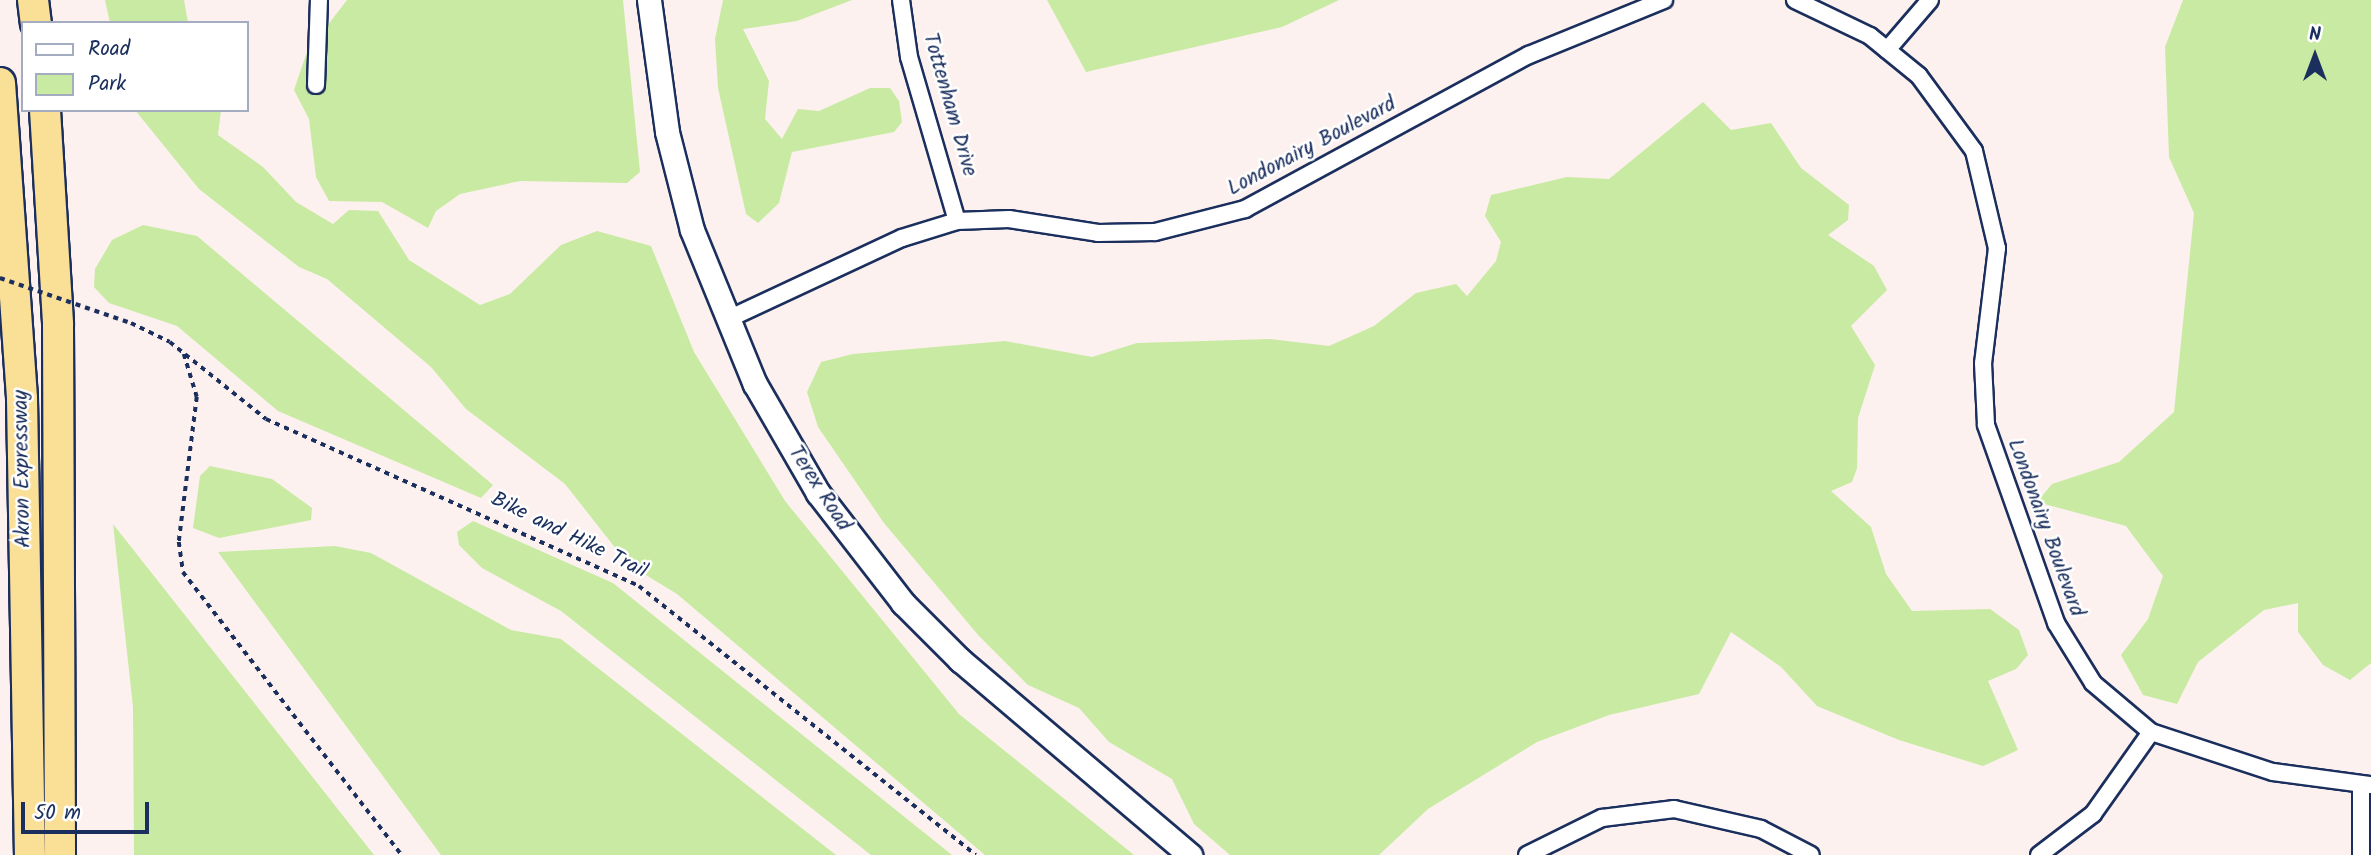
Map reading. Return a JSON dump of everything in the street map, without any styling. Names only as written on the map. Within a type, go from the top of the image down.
[{"type":"highway","points":[[33,0],[36,21]]},
{"type":"highway","points":[[50,21],[52,0]]},
{"type":"highway","name":"Akron Expressway","points":[[0,83],[22,399],[30,855]]},
{"type":"highway","name":"Akron Expressway","points":[[45,112],[58,325],[60,855]]},
{"type":"main road","name":"Terex Road","points":[[649,0],[676,173],[726,320],[797,458],[903,603],[995,693],[1190,855]]},
{"type":"street","points":[[316,85],[319,0]]},
{"type":"street","name":"Tottenham Drive","points":[[901,0],[909,57],[957,221]]},
{"type":"street","name":"Londonairy Boulevard","points":[[726,320],[902,238],[957,221],[1009,219],[1117,234],[1202,224],[1267,199],[1529,55],[1634,5],[1664,0]]},
{"type":"street","name":"Londonairy Boulevard","points":[[1795,0],[1833,15],[1887,50],[1947,108],[1983,174],[1997,248],[1983,363],[1986,425],[2056,623],[2093,683],[2151,732],[2273,772],[2366,785]]},
{"type":"street","points":[[1887,50],[1930,0]]},
{"type":"street","points":[[2039,855],[2093,814],[2151,732]]},
{"type":"street","points":[[2361,855],[2366,785]]},
{"type":"street","points":[[1527,855],[1602,818],[1674,809],[1761,829],[1811,855]]},
{"type":"path","name":"Bike and Hike Trail","points":[[0,278],[131,323],[183,352],[266,419],[639,586],[976,855]]},
{"type":"path","points":[[183,352],[197,397],[179,542],[183,572],[402,855]]},
{"type":"green space","points":[[105,0],[184,0],[188,21],[110,21]]},
{"type":"green space","points":[[347,0],[623,0],[640,172],[627,183],[520,181],[460,194],[436,211],[428,228],[382,202],[329,201],[316,177],[309,119],[294,90],[307,52]]},
{"type":"green space","points":[[723,0],[852,0],[797,21],[743,29],[769,81],[765,119],[782,139],[798,109],[819,111],[870,88],[890,88],[899,101],[902,122],[894,132],[792,152],[779,203],[758,223],[746,214],[718,88],[715,39]]},
{"type":"green space","points":[[1047,0],[1339,0],[1282,27],[1086,72]]},
{"type":"green space","points":[[2183,0],[2371,0],[2371,663],[2350,680],[2323,665],[2298,632],[2298,603],[2264,610],[2198,662],[2177,704],[2143,695],[2121,655],[2148,619],[2163,576],[2126,526],[2037,502],[2052,484],[2119,462],[2174,412],[2194,213],[2169,157],[2165,47]]},
{"type":"green space","points":[[1703,102],[1731,130],[1771,123],[1801,168],[1849,205],[1848,220],[1828,235],[1874,266],[1887,290],[1851,326],[1875,365],[1858,418],[1857,468],[1852,482],[1831,491],[1871,527],[1886,574],[1912,611],[1990,609],[2019,630],[2028,655],[2016,669],[1988,681],[2018,750],[1983,766],[1899,740],[1817,706],[1781,667],[1731,632],[1699,694],[1609,715],[1537,742],[1428,809],[1379,855],[1230,855],[1194,824],[1172,779],[1109,742],[1079,708],[1028,685],[979,636],[884,523],[818,427],[807,392],[821,362],[853,354],[1005,341],[1092,357],[1137,343],[1269,339],[1329,346],[1374,326],[1416,293],[1456,284],[1467,296],[1496,261],[1501,242],[1485,216],[1491,195],[1567,177],[1609,179]]},
{"type":"green space","points":[[137,112],[221,112],[218,135],[263,167],[296,202],[333,224],[349,210],[378,211],[409,260],[480,305],[510,294],[561,245],[597,231],[651,246],[694,352],[785,501],[959,714],[1134,855],[985,855],[677,594],[628,564],[565,484],[466,409],[431,367],[327,279],[299,267],[199,189]]},
{"type":"green space","points":[[143,225],[197,236],[493,485],[481,498],[278,411],[177,326],[109,303],[94,287],[95,269],[112,240]]},
{"type":"green space","points":[[210,466],[272,479],[312,508],[311,520],[219,538],[193,528],[200,476]]},
{"type":"green space","points":[[473,521],[613,583],[952,855],[871,855],[561,611],[482,568],[459,545],[457,532]]},
{"type":"green space","points":[[113,524],[374,855],[134,855],[133,707]]},
{"type":"green space","points":[[335,546],[371,553],[511,630],[561,639],[836,855],[441,855],[218,552]]}]
